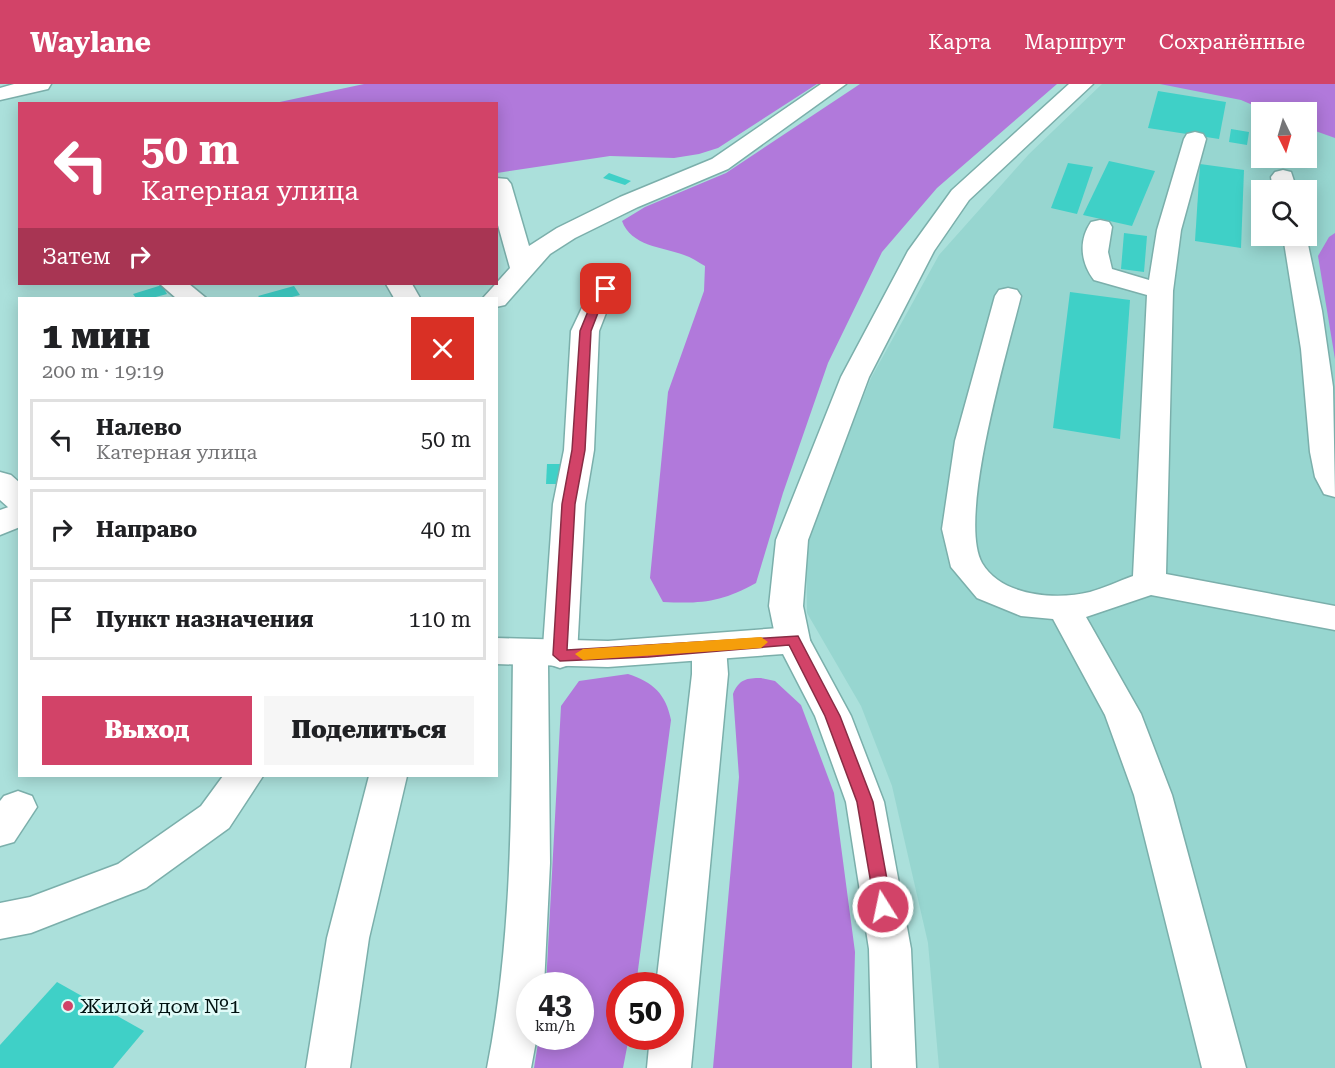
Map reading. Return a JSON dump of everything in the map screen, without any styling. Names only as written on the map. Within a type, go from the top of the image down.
[{"type":"main road","points":[[0,94],[40,84]]},
{"type":"main road","points":[[498,297],[541,249],[566,233],[720,164],[835,84]]},
{"type":"main road","points":[[894,1068],[890,949],[865,802],[833,716],[793,640],[786,606],[792,540],[855,377],[921,251],[960,195],[1082,84]]},
{"type":"main road","points":[[1149,584],[1160,291],[1169,230],[1195,139]]},
{"type":"main road","points":[[499,184],[523,268]]},
{"type":"main road","points":[[1100,227],[1094,254],[1097,268],[1103,275],[1160,291]]},
{"type":"main road","points":[[1297,246],[1307,294],[1324,439],[1331,480],[1335,487]]},
{"type":"main road","points":[[174,285],[192,297]]},
{"type":"main road","points":[[509,1068],[520,1018],[528,924],[529,654],[569,504],[579,450],[585,331],[598,299],[606,289]]},
{"type":"main road","points":[[1008,296],[970,441],[958,529],[967,567],[989,590],[1021,604],[1064,608],[1094,603],[1149,584],[1335,618]]},
{"type":"main road","points":[[0,482],[18,499]]},
{"type":"main road","points":[[0,524],[18,514]]},
{"type":"main road","points":[[1064,608],[1123,714],[1153,795],[1224,1068]]},
{"type":"main road","points":[[529,654],[793,640]]},
{"type":"main road","points":[[669,1068],[710,674],[709,646]]},
{"type":"main road","points":[[0,921],[31,915],[132,876],[215,817],[243,777]]},
{"type":"main road","points":[[328,1068],[348,938],[388,777]]},
{"type":"shaded area","points":[[364,84],[817,84],[718,148],[699,154],[674,158],[610,156],[498,173],[498,102],[280,102]]},
{"type":"shaded area","points":[[860,84],[1057,84],[937,188],[882,252],[828,363],[783,493],[756,583],[722,598],[689,603],[663,602],[650,578],[668,392],[704,291],[705,266],[687,256],[640,241],[632,236],[622,221],[645,207],[726,173]]},
{"type":"shaded area","points":[[1102,84],[1234,84],[1335,101],[1335,1068],[939,1068],[928,943],[892,786],[861,706],[807,613],[806,538],[871,378],[939,255],[1029,154]]},
{"type":"shaded area","points":[[1160,84],[1335,84],[1335,138],[1317,132],[1317,102],[1251,102],[1251,104],[1241,100]]},
{"type":"shaded area","points":[[1335,233],[1335,359],[1318,256],[1329,237]]},
{"type":"shaded area","points":[[628,674],[645,681],[662,696],[671,720],[638,972],[606,972],[606,1050],[626,1050],[623,1068],[534,1068],[537,1050],[594,1050],[594,972],[547,972],[561,706],[579,681]]},
{"type":"shaded area","points":[[761,678],[775,681],[801,705],[834,793],[855,952],[852,1068],[713,1068],[739,777],[733,694],[744,680]]},
{"type":"building","points":[[1158,91],[1226,102],[1219,139],[1148,128]]},
{"type":"building","points":[[1231,129],[1249,132],[1247,145],[1229,142]]},
{"type":"building","points":[[1109,161],[1155,171],[1132,226],[1083,215]]},
{"type":"building","points":[[1068,163],[1093,167],[1077,214],[1051,208]]},
{"type":"building","points":[[1200,164],[1244,170],[1241,248],[1195,241]]},
{"type":"building","points":[[609,173],[631,181],[625,185],[603,178]]},
{"type":"building","points":[[1124,233],[1147,236],[1144,272],[1121,269]]},
{"type":"building","points":[[162,285],[167,294],[156,297],[135,297],[133,294]]},
{"type":"building","points":[[294,286],[300,295],[292,297],[258,296]]},
{"type":"building","points":[[1070,292],[1130,300],[1120,439],[1053,428]]},
{"type":"building","points":[[547,464],[561,464],[560,484],[546,484]]},
{"type":"building","name":"Жилой дом №1","points":[[57,982],[144,1031],[113,1068],[0,1068],[0,1045]]},
{"type":"slow traffic","points":[[583,654],[648,652],[761,642]]},
{"type":"place","name":"Жилой дом №1","points":[[68,1006]]},
{"type":"route","points":[[606,289],[598,299],[585,331],[579,450],[569,504],[560,655],[648,652],[793,640],[808,673],[833,716],[865,802],[883,907]]}]
